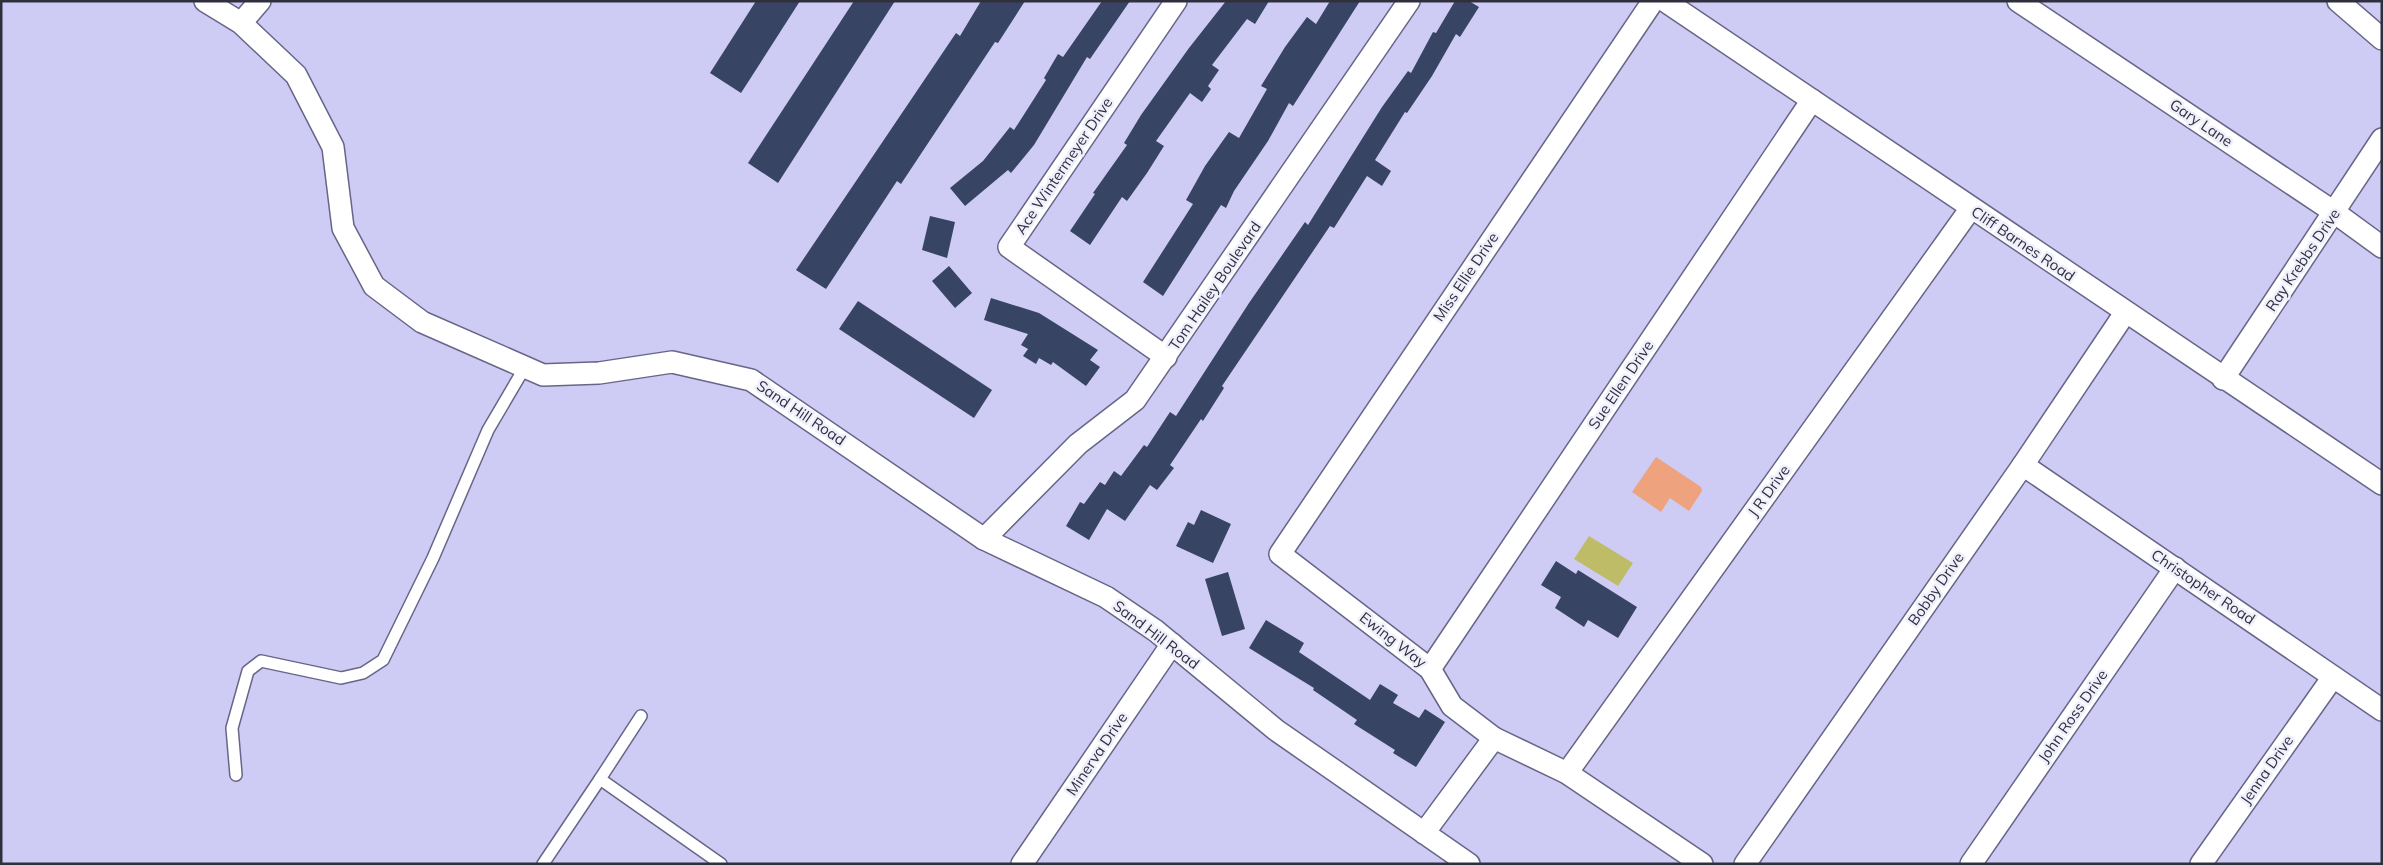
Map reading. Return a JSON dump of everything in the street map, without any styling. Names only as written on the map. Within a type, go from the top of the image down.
[{"type":"street","name":"Sand Hill Road","points":[[205,1],[241,23],[296,75],[333,147],[343,228],[374,286],[422,322],[542,375],[590,373],[672,362],[751,380],[984,539],[1106,598],[1172,644],[1276,730],[1470,864]]},
{"type":"street","points":[[241,23],[260,1]]},
{"type":"street","name":"Ace Wintermeyer Drive","points":[[1166,358],[1009,247],[1176,1]]},
{"type":"street","name":"Tom Hailey Boulevard","points":[[984,539],[1078,444],[1135,400],[1166,358],[1409,1]]},
{"type":"street","name":"Miss Ellie Drive","points":[[1280,554],[1652,1]]},
{"type":"street","name":"Cliff Barnes Road","points":[[1666,1],[2125,313],[2382,484]]},
{"type":"street","name":"Gary Lane","points":[[2018,1],[2334,212],[2382,247]]},
{"type":"street","points":[[2338,1],[2382,39]]},
{"type":"street","name":"Sue Ellen Drive","points":[[1430,669],[1812,100]]},
{"type":"street","name":"Ray Krebbs Drive","points":[[2223,379],[2382,139]]},
{"type":"street","name":"J R Drive","points":[[1567,773],[1971,208]]},
{"type":"street","name":"Bobby Drive","points":[[1745,864],[2023,465],[2125,313]]},
{"type":"street","name":"Christopher Road","points":[[2023,465],[2382,710]]},
{"type":"street","name":"Ewing Way","points":[[1280,554],[1430,669],[1452,706],[1494,738],[1567,773],[1702,864]]},
{"type":"street","name":"John Ross Drive","points":[[1970,864],[2175,568]]},
{"type":"street","name":"Minerva Drive","points":[[1022,864],[1172,644]]},
{"type":"street","name":"Jenna Drive","points":[[2201,864],[2333,676]]},
{"type":"street","points":[[1424,833],[1494,738]]},
{"type":"lane","points":[[236,775],[232,728],[248,671],[261,661],[341,678],[363,673],[383,660],[433,558],[488,430],[525,367]]},
{"type":"lane","points":[[543,864],[641,716]]},
{"type":"lane","points":[[600,779],[721,864]]},
{"type":"shaded area","points":[[1656,457],[1701,487],[1702,491],[1689,511],[1670,498],[1661,512],[1632,492]]},
{"type":"shaded area","points":[[1589,536],[1633,563],[1618,586],[1574,559]]},
{"type":"building","points":[[756,1],[800,1],[741,93],[710,73]]},
{"type":"building","points":[[854,1],[895,1],[778,183],[748,163]]},
{"type":"building","points":[[981,1],[1025,1],[998,43],[995,42],[901,184],[897,181],[826,289],[796,270],[956,33],[960,36]]},
{"type":"building","points":[[1102,1],[1130,1],[1090,59],[1087,57],[1034,145],[1011,173],[1008,170],[965,206],[950,188],[983,161],[1010,127],[1014,130],[1046,80],[1044,78],[1058,54],[1063,57]]},
{"type":"building","points":[[1226,1],[1269,1],[1255,24],[1247,19],[1212,65],[1219,70],[1208,86],[1211,89],[1202,102],[1190,93],[1156,141],[1164,146],[1147,173],[1127,201],[1122,197],[1090,245],[1070,231],[1095,194],[1093,193],[1127,145],[1124,143],[1141,115],[1189,48]]},
{"type":"building","points":[[1330,1],[1360,1],[1293,106],[1289,103],[1268,141],[1234,191],[1226,208],[1221,205],[1163,296],[1143,282],[1193,204],[1186,200],[1205,166],[1229,132],[1239,138],[1267,89],[1261,86],[1285,47],[1307,17],[1316,24]]},
{"type":"building","points":[[1455,1],[1469,1],[1479,7],[1460,37],[1456,34],[1432,76],[1407,113],[1405,112],[1375,160],[1391,171],[1382,186],[1367,176],[1334,228],[1330,226],[1222,386],[1224,388],[1203,421],[1201,419],[1170,465],[1174,468],[1157,490],[1150,485],[1125,521],[1107,509],[1089,540],[1066,526],[1080,502],[1084,504],[1100,482],[1105,485],[1114,471],[1121,476],[1144,445],[1147,447],[1170,412],[1176,416],[1249,303],[1305,222],[1308,225],[1382,107],[1408,71],[1411,73],[1433,32],[1436,33]]},
{"type":"building","points":[[930,216],[955,222],[947,258],[922,250]]},
{"type":"building","points":[[949,266],[972,293],[955,308],[932,281]]},
{"type":"building","points":[[991,298],[1039,313],[1098,350],[1090,360],[1100,367],[1086,386],[1053,362],[1051,365],[1039,358],[1036,364],[1023,356],[1028,349],[1021,345],[1028,334],[984,320]]},
{"type":"building","points":[[858,301],[992,390],[974,418],[839,329]]},
{"type":"building","points":[[1201,510],[1231,524],[1213,563],[1176,546],[1188,522],[1194,525]]},
{"type":"building","points":[[1556,561],[1576,574],[1578,570],[1637,607],[1618,638],[1588,620],[1584,627],[1555,608],[1561,597],[1541,585]]},
{"type":"building","points":[[1228,572],[1245,629],[1222,636],[1205,579]]},
{"type":"building","points":[[1266,620],[1304,643],[1299,652],[1370,700],[1380,684],[1398,695],[1393,703],[1419,718],[1425,709],[1445,722],[1416,767],[1393,753],[1395,750],[1354,724],[1357,720],[1313,690],[1314,688],[1249,648]]}]
